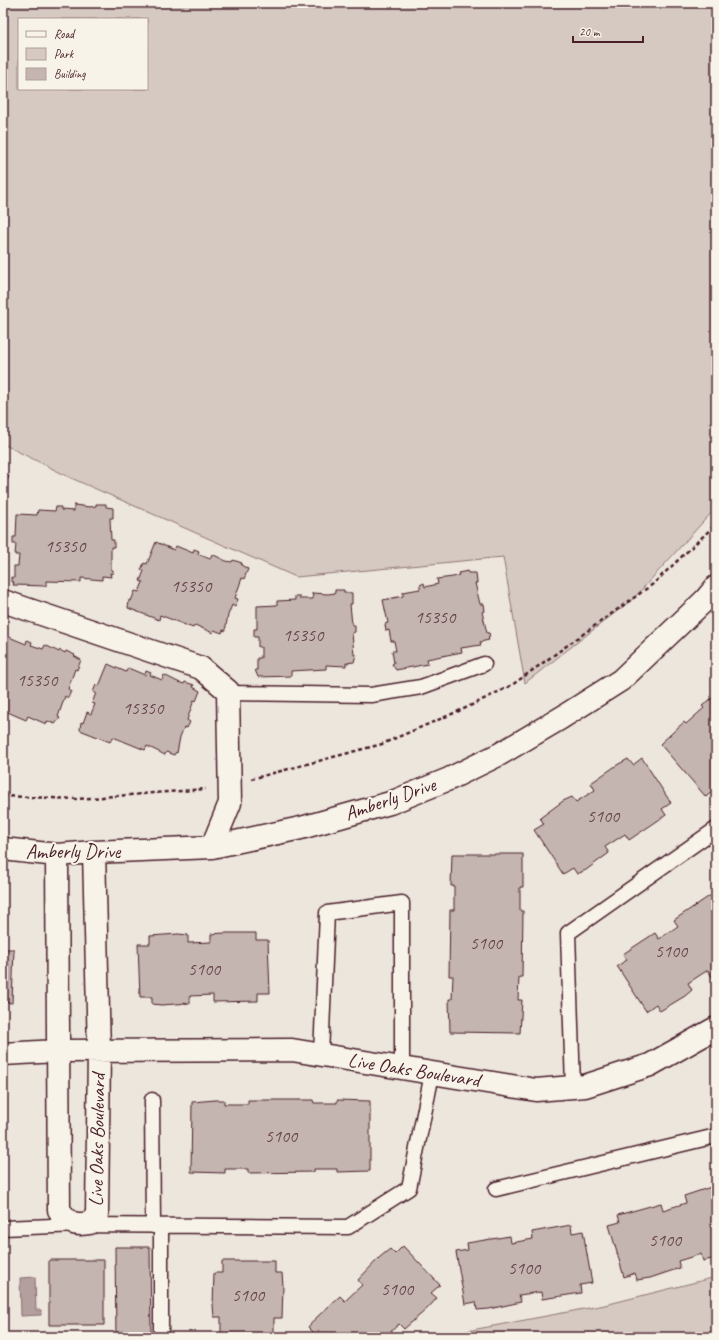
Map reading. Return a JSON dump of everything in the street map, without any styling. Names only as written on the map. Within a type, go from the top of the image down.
[{"type":"street","name":"Amberly Drive","points":[[3,849],[57,855],[212,847],[301,828],[390,803],[449,779],[500,754],[562,718],[621,680],[705,600],[716,587]]},
{"type":"street","points":[[3,601],[201,668],[228,691],[230,803],[212,847]]},
{"type":"street","name":"Live Oaks Boulevard","points":[[57,855],[59,1210],[68,1222],[79,1225],[90,1223],[97,1215],[99,1051],[94,852]]},
{"type":"street","name":"Live Oaks Boulevard","points":[[57,1051],[292,1050],[536,1090],[585,1086],[650,1064],[716,1028]]},
{"type":"street","points":[[3,1054],[57,1051]]},
{"type":"lane","points":[[228,693],[371,695],[421,687],[484,664]]},
{"type":"lane","points":[[573,1087],[568,933],[716,829]]},
{"type":"lane","points":[[321,1055],[328,913],[402,903],[402,1069]]},
{"type":"lane","points":[[3,1228],[79,1225],[348,1227],[409,1188],[432,1074]]},
{"type":"lane","points":[[152,1100],[161,1330]]},
{"type":"lane","points":[[496,1189],[716,1136]]},
{"type":"path","points":[[3,796],[77,799],[211,789]]},
{"type":"green space","points":[[3,3],[716,3],[716,506],[634,598],[525,683],[503,557],[296,577],[71,478],[3,444]]},
{"type":"green space","points":[[716,1277],[716,1337],[446,1337],[456,1333],[605,1305]]},
{"type":"shaded area","points":[[35,1277],[36,1310],[41,1310],[41,1315],[21,1316],[20,1278]]},
{"type":"building","points":[[3,473],[9,476],[5,486],[3,486]]},
{"type":"building","points":[[96,504],[106,504],[106,507],[113,508],[113,518],[110,518],[111,540],[114,540],[114,547],[111,547],[111,570],[113,570],[113,574],[110,573],[111,577],[102,576],[102,580],[81,578],[81,582],[46,581],[46,586],[13,585],[14,582],[11,582],[11,577],[14,578],[14,566],[18,566],[19,555],[15,555],[16,544],[13,544],[13,537],[16,537],[17,514],[37,515],[38,510],[55,511],[56,507],[61,507],[61,510],[74,511],[74,505],[90,507],[96,506]]},
{"type":"building","points":[[156,542],[174,550],[176,546],[193,553],[194,549],[199,551],[198,554],[210,559],[212,554],[226,561],[232,562],[233,560],[242,563],[241,565],[248,569],[244,579],[242,578],[235,598],[238,599],[235,607],[232,605],[228,615],[225,631],[223,630],[222,633],[214,630],[213,633],[195,625],[193,628],[160,615],[159,620],[128,608],[129,600],[131,601],[135,591],[139,592],[143,582],[140,581],[144,571],[141,570],[144,563],[147,564]]},
{"type":"building","points":[[468,571],[468,573],[476,573],[477,583],[475,583],[480,604],[484,604],[485,611],[482,612],[487,633],[489,633],[490,637],[488,637],[489,640],[480,642],[481,645],[461,648],[462,652],[427,659],[428,664],[396,670],[392,664],[394,663],[392,651],[396,651],[394,641],[391,641],[389,630],[386,631],[385,624],[388,623],[383,600],[403,596],[403,592],[420,589],[420,585],[424,583],[425,587],[438,584],[437,579],[453,577],[459,575],[458,573]]},
{"type":"building","points":[[335,590],[344,590],[344,592],[352,593],[352,604],[350,604],[352,625],[355,625],[355,632],[352,633],[354,655],[356,655],[354,662],[346,663],[346,666],[326,665],[326,669],[291,671],[291,676],[258,677],[255,670],[257,670],[257,658],[261,658],[261,647],[258,647],[258,637],[254,637],[254,629],[257,629],[257,606],[277,605],[277,601],[295,600],[295,596],[300,596],[300,599],[313,599],[312,593],[328,594],[335,593]]},
{"type":"building","points":[[9,637],[26,644],[27,640],[32,642],[31,645],[43,649],[45,645],[59,652],[60,650],[65,653],[66,651],[75,655],[74,656],[81,660],[77,670],[75,669],[68,689],[71,691],[68,698],[65,696],[58,717],[60,718],[55,724],[47,721],[46,724],[28,716],[26,720],[3,710],[3,639],[7,641]]},
{"type":"building","points":[[108,664],[126,672],[128,668],[145,675],[146,671],[151,673],[150,675],[162,680],[164,675],[184,684],[185,682],[194,685],[193,687],[200,691],[196,701],[194,700],[187,720],[190,722],[187,728],[184,727],[180,737],[177,753],[176,752],[174,755],[166,752],[165,755],[147,746],[145,750],[113,737],[110,742],[80,730],[81,722],[83,723],[87,712],[91,714],[95,704],[92,703],[96,693],[93,692],[96,685],[99,686]]},
{"type":"building","points":[[716,695],[716,788],[706,797],[660,744],[684,722],[686,724],[704,708],[702,706]]},
{"type":"building","points":[[642,758],[671,803],[662,809],[666,815],[629,840],[625,834],[605,847],[609,853],[586,870],[577,874],[573,868],[563,874],[534,830],[544,824],[540,818],[563,801],[572,797],[576,802],[595,790],[591,783],[617,765],[628,759],[633,765]]},
{"type":"building","points":[[452,854],[523,854],[523,887],[520,887],[520,911],[523,911],[522,977],[519,977],[518,1000],[522,1000],[520,1033],[450,1032],[449,999],[452,999],[453,976],[449,976],[450,910],[454,910],[454,886],[451,886]]},
{"type":"building","points":[[711,895],[716,901],[716,974],[712,977],[708,970],[688,983],[692,990],[685,996],[660,1011],[656,1004],[646,1011],[617,966],[627,960],[623,954],[655,933],[659,939],[678,926],[674,920]]},
{"type":"building","points":[[256,933],[256,940],[268,940],[270,993],[258,993],[258,1001],[213,1002],[213,995],[190,996],[190,1003],[161,1005],[152,1004],[152,997],[140,997],[138,944],[150,944],[150,936],[178,934],[188,935],[188,943],[211,942],[211,934]]},
{"type":"building","points":[[3,949],[14,949],[12,1003],[3,1002]]},
{"type":"building","points":[[224,1100],[224,1104],[248,1104],[248,1100],[313,1100],[314,1103],[337,1103],[337,1100],[370,1101],[370,1171],[337,1172],[337,1169],[314,1169],[314,1172],[248,1173],[248,1169],[225,1169],[225,1173],[191,1172],[192,1102]]},
{"type":"building","points":[[716,1186],[716,1258],[703,1261],[701,1254],[678,1261],[680,1268],[650,1278],[637,1280],[635,1273],[624,1277],[609,1225],[620,1222],[618,1215],[661,1203],[663,1210],[686,1203],[684,1196]]},
{"type":"building","points":[[571,1225],[572,1233],[583,1231],[592,1283],[580,1285],[581,1293],[542,1299],[541,1292],[519,1295],[521,1302],[489,1309],[477,1310],[476,1302],[465,1304],[456,1252],[468,1250],[467,1243],[510,1236],[511,1243],[533,1239],[532,1232]]},
{"type":"building","points":[[403,1246],[440,1285],[431,1293],[437,1298],[428,1308],[404,1329],[399,1324],[385,1337],[308,1337],[313,1332],[308,1327],[317,1317],[340,1296],[345,1301],[362,1285],[358,1280],[380,1257],[390,1249],[395,1254]]},
{"type":"building","points":[[115,1247],[150,1247],[151,1336],[116,1337]]},
{"type":"building","points":[[49,1260],[104,1260],[104,1325],[49,1325]]},
{"type":"building","points":[[222,1261],[275,1261],[275,1273],[282,1273],[283,1286],[282,1318],[274,1318],[274,1337],[221,1337],[221,1317],[214,1317],[213,1305],[214,1273],[222,1273]]}]
